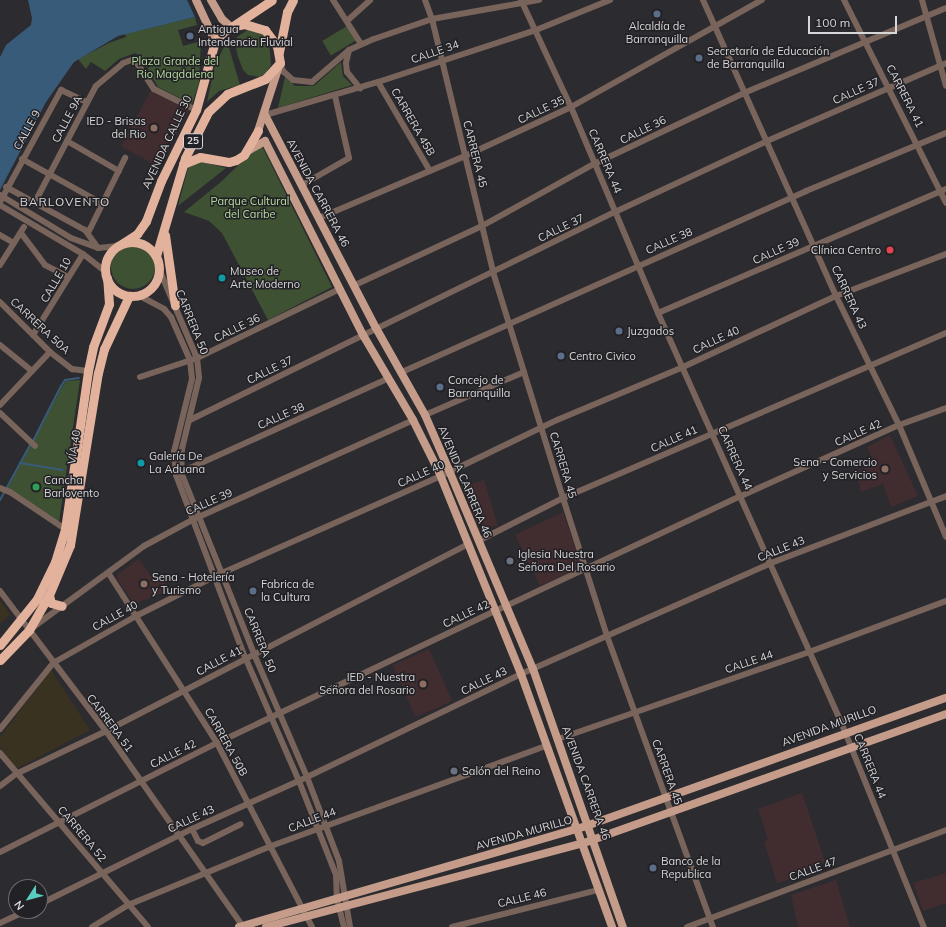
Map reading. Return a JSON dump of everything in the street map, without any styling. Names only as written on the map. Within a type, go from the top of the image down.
[{"type":"highway","points":[[215,41],[231,27],[272,0]]},
{"type":"highway","name":"25","points":[[156,256],[183,164],[212,106],[227,94],[265,79],[280,63],[279,53],[287,12],[293,0]]},
{"type":"highway","points":[[231,27],[244,24],[265,30],[274,40],[279,53]]},
{"type":"highway","name":"AVENIDA CALLE 30","points":[[121,244],[137,234],[146,220],[161,181],[196,110],[215,41]]},
{"type":"highway","name":"25","points":[[183,164],[200,157],[229,162],[240,159],[246,152],[258,131]]},
{"type":"highway","points":[[165,229],[168,267],[175,305]]},
{"type":"highway","points":[[106,275],[115,290],[133,295],[156,283],[159,269],[156,256],[146,245],[138,242],[121,244]]},
{"type":"highway","name":"25","points":[[106,275],[110,254],[121,244]]},
{"type":"highway","name":"VÍA 40","points":[[0,645],[22,621],[49,577],[65,529],[88,371],[93,348],[109,304],[106,275]]},
{"type":"highway","name":"VÍA 40","points":[[0,660],[29,630],[49,595],[70,544],[104,349],[133,295]]},
{"type":"highway","points":[[49,595],[51,602],[62,606]]},
{"type":"main road","points":[[196,0],[215,41]]},
{"type":"main road","points":[[212,3],[222,19],[231,27]]},
{"type":"main road","name":"25","points":[[258,131],[280,63]]},
{"type":"main road","name":"AVENIDA CARRERA 46","points":[[264,115],[355,285],[376,328],[425,415],[533,669],[594,839],[623,927]]},
{"type":"main road","name":"AVENIDA CARRERA 46","points":[[246,152],[265,141],[363,335],[413,420],[441,476],[521,674],[612,927]]},
{"type":"main road","name":"AVENIDA MURILLO","points":[[341,902],[576,830],[845,732],[946,698]]},
{"type":"main road","name":"AVENIDA MURILLO","points":[[241,927],[581,844],[672,814],[851,746],[946,714]]},
{"type":"main road","points":[[598,852],[600,843],[607,835]]},
{"type":"main road","name":"AVENIDA MURILLO","points":[[266,927],[304,912]]},
{"type":"street","points":[[333,0],[348,20],[361,44]]},
{"type":"street","points":[[348,20],[370,0]]},
{"type":"street","name":"CARRERA 45","points":[[425,0],[432,19],[493,272],[509,325],[607,636],[713,927]]},
{"type":"street","points":[[280,63],[287,76],[293,80],[307,82],[315,80],[349,50],[361,44],[432,19],[521,1],[539,0]]},
{"type":"street","name":"CALLE 34","points":[[264,115],[335,96],[536,30],[610,0]]},
{"type":"street","name":"CARRERA 43","points":[[703,0],[744,93],[793,197],[836,296],[899,426],[946,537]]},
{"type":"street","name":"CALLE 35","points":[[319,218],[465,156],[571,107],[762,0]]},
{"type":"street","name":"CARRERA 41","points":[[844,0],[943,190],[946,203]]},
{"type":"street","points":[[922,0],[925,16],[946,86]]},
{"type":"street","name":"CARRERA 44","points":[[521,1],[571,107],[658,313],[741,496],[845,732],[924,927]]},
{"type":"street","name":"CALLE 36","points":[[355,285],[482,226],[594,164],[744,93],[946,8]]},
{"type":"street","points":[[349,50],[346,63],[347,72],[360,88]]},
{"type":"street","name":"CALLE 9A","points":[[35,202],[87,102],[103,78],[123,63],[132,60],[140,66],[154,89],[196,110]]},
{"type":"street","name":"CALLE 37","points":[[190,420],[616,212],[767,141],[946,63]]},
{"type":"street","name":"CARRERA 45B","points":[[378,82],[430,171]]},
{"type":"street","name":"CALLE 9","points":[[0,203],[6,187],[61,90],[87,102]]},
{"type":"street","points":[[302,185],[349,158],[335,96]]},
{"type":"street","name":"CALLE 38","points":[[402,372],[509,325],[638,265],[793,197],[946,133]]},
{"type":"street","points":[[67,141],[119,171]]},
{"type":"street","points":[[88,233],[125,158]]},
{"type":"street","points":[[22,159],[103,204]]},
{"type":"street","points":[[6,187],[88,233],[98,248]]},
{"type":"street","name":"CALLE 39","points":[[658,313],[943,190]]},
{"type":"street","points":[[0,195],[71,238],[98,248],[121,244]]},
{"type":"street","points":[[0,203],[65,245],[82,254],[106,275]]},
{"type":"street","points":[[0,265],[22,230],[45,265],[67,276]]},
{"type":"street","points":[[0,235],[14,243]]},
{"type":"street","name":"CALLE 10","points":[[33,335],[67,276],[82,254]]},
{"type":"street","name":"CALLE 40","points":[[0,729],[52,663],[138,615],[213,577],[450,472],[541,427],[683,367],[836,296],[946,254]]},
{"type":"street","name":"CARRERA 50","points":[[159,269],[197,358],[199,378],[182,449],[178,473],[199,516],[279,714],[308,777],[343,873],[341,902],[350,927]]},
{"type":"street","name":"CALLE 36","points":[[140,377],[197,358],[340,289]]},
{"type":"street","name":"CARRERA 50","points":[[133,295],[157,305],[167,313],[190,360],[192,379],[174,452],[178,473],[192,520],[245,659],[299,781],[336,875],[344,927]]},
{"type":"street","name":"CARRERA 50A","points":[[0,302],[50,352],[72,369],[88,371]]},
{"type":"street","name":"CALLE 41","points":[[478,541],[563,498],[712,432],[946,333]]},
{"type":"street","points":[[0,345],[32,371]]},
{"type":"street","points":[[0,405],[50,352]]},
{"type":"street","points":[[425,415],[524,372]]},
{"type":"street","name":"CALLE 38","points":[[178,473],[389,378]]},
{"type":"street","name":"CALLE 42","points":[[0,852],[217,743],[506,606],[741,496],[899,426],[946,408]]},
{"type":"street","points":[[0,413],[30,444]]},
{"type":"street","name":"CALLE 39","points":[[29,630],[110,574],[144,546],[199,516],[413,420]]},
{"type":"street","points":[[5,489],[65,529]]},
{"type":"street","name":"CALLE 43","points":[[48,900],[192,829],[249,805],[521,674],[770,564],[946,496]]},
{"type":"street","name":"CALLE 41","points":[[0,786],[16,774],[106,731],[468,544]]},
{"type":"street","name":"CARRERA 50B","points":[[110,574],[138,615],[217,743],[312,927]]},
{"type":"street","name":"CARRERA 51","points":[[0,591],[52,663],[106,731],[241,927]]},
{"type":"street","name":"CALLE 44","points":[[558,739],[634,711],[809,652],[946,601]]},
{"type":"street","name":"CALLE 44","points":[[92,927],[128,905],[271,846],[546,746]]},
{"type":"street","name":"CARRERA 52","points":[[0,754],[148,927]]},
{"type":"street","points":[[192,829],[198,841],[203,843],[241,824]]},
{"type":"street","name":"CALLE 47","points":[[687,927],[946,830]]},
{"type":"street","name":"CALLE 46","points":[[452,927],[598,890]]},
{"type":"shaded area","name":"IED - Brisas del Rio","points":[[151,90],[189,110],[159,167],[121,147]]},
{"type":"shaded area","name":"Sena - Comercio y Servicios","points":[[890,435],[918,496],[891,507],[883,484],[861,492],[856,472],[875,464],[867,447]]},
{"type":"shaded area","points":[[484,480],[498,525],[477,531],[463,486]]},
{"type":"shaded area","points":[[563,512],[582,567],[540,586],[515,535]]},
{"type":"shaded area","name":"Sena - Hotelería y Turismo","points":[[139,559],[151,576],[158,571],[170,590],[134,604],[117,579],[118,574]]},
{"type":"shaded area","points":[[0,600],[10,614],[0,624]]},
{"type":"shaded area","name":"IED - Nuestra Señora del Rosario","points":[[429,649],[452,701],[416,717],[392,665]]},
{"type":"shaded area","points":[[51,670],[90,730],[16,769],[0,747],[0,737]]},
{"type":"shaded area","points":[[802,793],[825,862],[802,870],[804,875],[777,883],[764,842],[768,839],[758,809]]},
{"type":"shaded area","points":[[946,873],[946,903],[923,911],[913,883]]},
{"type":"shaded area","points":[[836,880],[850,927],[798,927],[791,895]]},
{"type":"green space","name":"Plaza Grande del Rio Magdalena","points":[[195,17],[197,25],[178,30],[183,46],[201,41],[199,83],[192,104],[158,87],[140,56],[135,53],[119,59],[105,71],[91,62],[86,69],[78,59],[109,43],[126,37],[125,34]]},
{"type":"green space","points":[[347,26],[356,41],[331,56],[322,41]]},
{"type":"green space","points":[[249,29],[262,32],[269,41],[271,65],[265,74],[260,77],[248,75],[243,70],[238,57],[235,43],[237,37]]},
{"type":"green space","points":[[227,41],[240,85],[219,91],[207,102],[215,65]]},
{"type":"green space","points":[[341,62],[343,76],[352,85],[278,108],[285,77],[295,86],[314,86]]},
{"type":"green space","name":"Parque Cultural del Caribe","points":[[258,146],[262,146],[332,287],[268,320],[222,233],[209,221],[184,212],[222,181]]},
{"type":"green space","points":[[199,161],[226,168],[178,206],[188,168],[192,163]]},
{"type":"green space","points":[[133,245],[145,249],[151,255],[155,267],[151,279],[145,285],[133,289],[121,285],[115,279],[111,267],[115,255],[121,249]]},
{"type":"green space","points":[[80,380],[59,522],[7,489],[66,381]]},
{"type":"water","points":[[28,0],[187,0],[195,17],[118,36],[74,62],[46,102],[0,190],[0,57],[6,45],[31,25],[32,18]]},
{"type":"waterway","points":[[33,441],[65,380],[79,378]]},
{"type":"waterway","points":[[0,500],[30,445]]},
{"type":"waterway","points":[[20,463],[62,470]]},
{"type":"place","name":"Alcaldía de Barranquilla","points":[[657,14]]},
{"type":"place","name":"Antigua Intendencia Fluvial","points":[[190,36]]},
{"type":"place","name":"Secretaría de Educación de Barranquilla","points":[[699,58]]},
{"type":"place","name":"IED - Brisas del Rio","points":[[154,128]]},
{"type":"place","name":"Clínica Centro","points":[[890,250]]},
{"type":"place","name":"Museo de Arte Moderno","points":[[222,278]]},
{"type":"place","name":"Juzgados","points":[[619,331]]},
{"type":"place","name":"Centro Civico","points":[[561,356]]},
{"type":"place","name":"Concejo de Barranquilla","points":[[440,387]]},
{"type":"place","name":"Galería De La Aduana","points":[[141,463]]},
{"type":"place","name":"Sena - Comercio y Servicios","points":[[885,469]]},
{"type":"place","name":"Cancha Barlovento","points":[[36,487]]},
{"type":"place","name":"Iglesia Nuestra Señora Del Rosario","points":[[510,561]]},
{"type":"place","name":"Sena - Hotelería y Turismo","points":[[144,584]]},
{"type":"place","name":"Fabrica de la Cultura","points":[[253,591]]},
{"type":"place","name":"IED - Nuestra Señora del Rosario","points":[[423,684]]},
{"type":"place","name":"Salón del Reino","points":[[454,771]]},
{"type":"place","name":"Banco de la Republica","points":[[653,868]]},
{"type":"district","name":"BARLOVENTO","points":[[65,202]]}]
